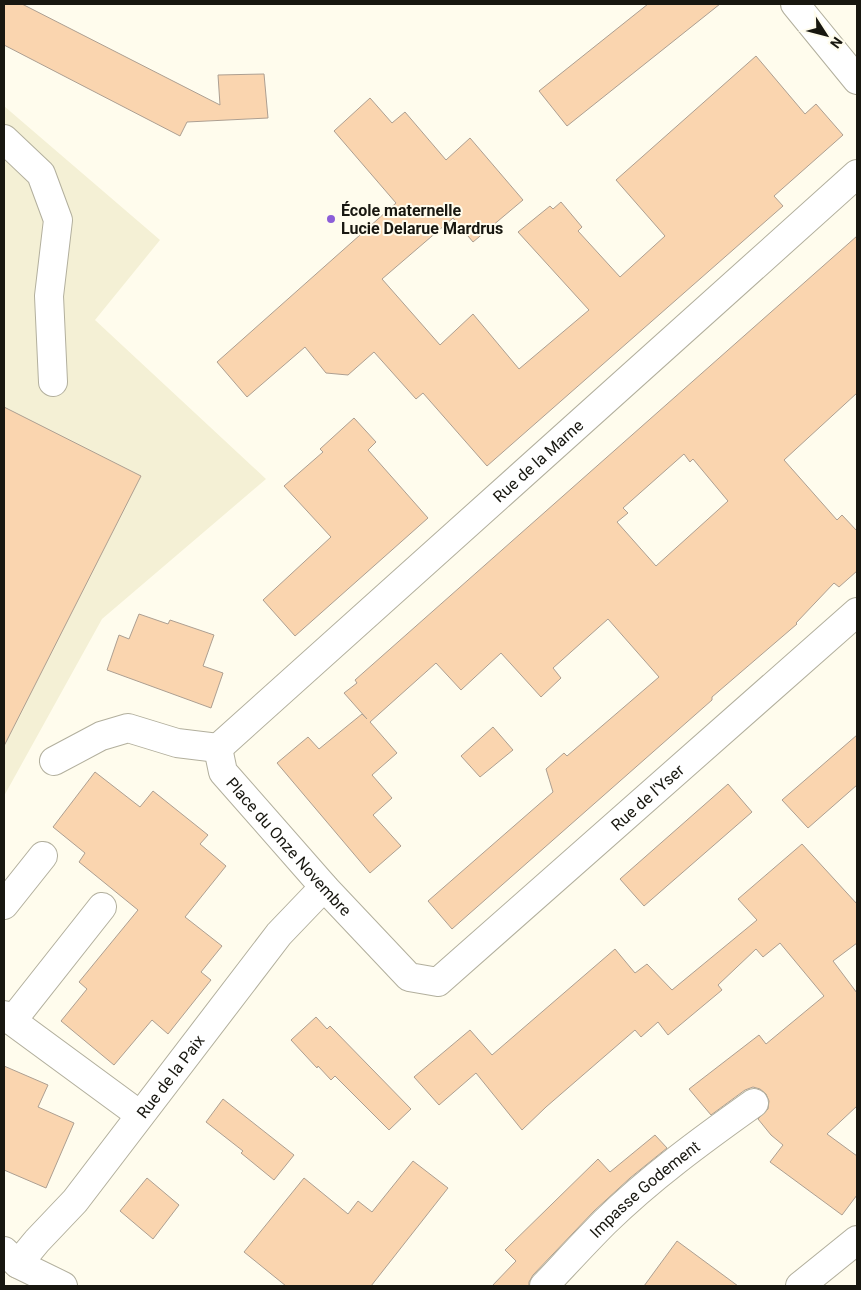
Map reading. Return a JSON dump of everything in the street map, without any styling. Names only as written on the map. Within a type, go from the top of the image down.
[{"type":"street","points":[[794,4],[857,80]]},
{"type":"street","points":[[4,139],[41,174],[58,220],[49,296],[53,382]]},
{"type":"street","name":"Rue de la Marne","points":[[218,748],[857,174]]},
{"type":"street","name":"Rue de l'Yser","points":[[438,982],[857,612]]},
{"type":"street","points":[[54,761],[101,736],[128,728],[177,743],[218,748]]},
{"type":"street","name":"Place du Onze Novembre","points":[[218,748],[223,772],[324,887],[410,976],[438,982]]},
{"type":"street","points":[[4,905],[43,856]]},
{"type":"street","name":"Rue de la Paix","points":[[9,1259],[37,1241],[75,1201],[279,934],[324,887]]},
{"type":"street","points":[[102,907],[8,1018],[140,1115]]},
{"type":"street","name":"Impasse Godement","points":[[544,1286],[605,1222],[648,1184],[706,1137],[754,1103]]},
{"type":"street","points":[[800,1286],[857,1240]]},
{"type":"street","points":[[9,1259],[63,1286]]},
{"type":"shaded area","points":[[4,106],[160,240],[95,320],[266,479],[102,619],[4,796]]},
{"type":"building","points":[[4,4],[22,4],[220,105],[218,75],[264,74],[268,118],[187,122],[180,136],[4,45]]},
{"type":"building","points":[[648,4],[720,4],[567,126],[539,91]]},
{"type":"building","points":[[756,56],[805,114],[816,104],[843,135],[774,196],[783,206],[487,466],[423,393],[416,399],[374,352],[348,375],[326,373],[305,347],[247,397],[217,362],[396,203],[334,131],[370,98],[392,123],[405,112],[446,160],[470,138],[523,200],[473,242],[453,218],[382,279],[440,345],[473,314],[519,369],[589,310],[518,232],[550,206],[553,209],[561,202],[582,227],[578,231],[620,277],[665,236],[616,180]]},
{"type":"building","points":[[857,236],[857,393],[784,460],[837,520],[842,515],[857,531],[857,571],[839,587],[834,583],[797,624],[712,697],[712,700],[452,929],[428,901],[553,792],[546,769],[564,753],[567,756],[659,677],[608,619],[553,668],[561,678],[541,697],[501,653],[461,690],[436,663],[370,722],[397,753],[372,775],[392,798],[373,815],[401,846],[370,873],[277,763],[308,737],[319,749],[362,714],[367,719],[344,693],[357,683],[355,680]],"holes":[[[684,454],[690,462],[693,459],[728,501],[656,566],[617,522],[628,513],[623,508]]]},
{"type":"building","points":[[4,407],[141,476],[4,746]]},
{"type":"building","points":[[354,418],[376,442],[368,450],[428,518],[295,636],[263,600],[331,537],[284,486],[323,452],[320,449]]},
{"type":"building","points":[[139,614],[168,624],[170,620],[214,635],[203,666],[223,673],[211,708],[107,670],[119,635],[129,639]]},
{"type":"building","points":[[493,727],[513,750],[480,777],[461,756]]},
{"type":"building","points":[[857,735],[857,785],[808,828],[782,800]]},
{"type":"building","points":[[95,772],[140,807],[153,791],[208,835],[200,844],[226,866],[185,917],[222,946],[201,972],[211,980],[168,1034],[152,1020],[114,1065],[61,1021],[87,989],[79,982],[138,910],[79,862],[85,853],[53,827]]},
{"type":"building","points":[[728,784],[752,812],[644,906],[620,879]]},
{"type":"building","points":[[802,844],[857,904],[857,943],[833,961],[857,993],[857,1106],[827,1134],[857,1156],[857,1195],[842,1215],[770,1162],[783,1145],[771,1135],[758,1119],[768,1109],[769,1101],[766,1094],[760,1089],[753,1087],[745,1090],[711,1115],[689,1089],[759,1035],[766,1044],[824,996],[780,943],[763,957],[756,949],[718,985],[722,990],[668,1035],[658,1022],[641,1037],[635,1030],[522,1130],[476,1073],[439,1105],[414,1077],[470,1030],[492,1055],[615,949],[635,973],[647,964],[672,990],[757,920],[738,899]]},
{"type":"building","points":[[316,1017],[327,1029],[330,1026],[411,1109],[389,1130],[335,1076],[331,1080],[291,1040]]},
{"type":"building","points":[[4,1066],[48,1085],[38,1107],[74,1123],[46,1188],[4,1170]]},
{"type":"building","points":[[223,1099],[294,1155],[274,1180],[241,1153],[243,1151],[206,1122]]},
{"type":"building","points":[[655,1135],[667,1148],[594,1211],[533,1275],[529,1286],[492,1286],[516,1261],[505,1250],[598,1159],[610,1172]]},
{"type":"building","points":[[413,1161],[448,1188],[371,1286],[286,1286],[244,1252],[304,1178],[348,1214],[358,1201],[372,1212]]},
{"type":"building","points":[[147,1178],[179,1205],[153,1239],[120,1211]]},
{"type":"building","points":[[677,1241],[738,1286],[644,1286]]},
{"type":"place","name":"École maternelle Lucie Delarue Mardrus","points":[[331,219]]}]
